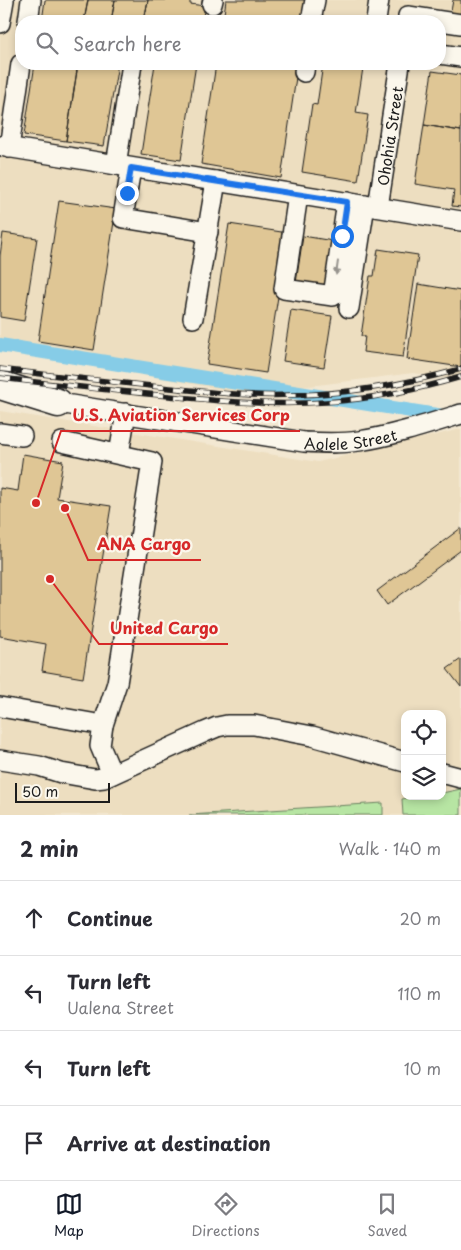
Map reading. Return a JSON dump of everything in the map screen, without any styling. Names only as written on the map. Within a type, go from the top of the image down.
[{"type":"highway","points":[[0,385],[58,402]]},
{"type":"street","points":[[0,23],[4,0]]},
{"type":"street","points":[[29,15],[31,0]]},
{"type":"street","points":[[312,15],[315,0]]},
{"type":"street","points":[[377,15],[380,0]]},
{"type":"street","points":[[408,12],[421,15]]},
{"type":"street","points":[[446,21],[461,24]]},
{"type":"street","points":[[446,55],[461,57]]},
{"type":"street","points":[[21,70],[4,147],[461,221]]},
{"type":"street","points":[[132,70],[124,166],[123,218],[208,232]]},
{"type":"street","name":"Ohohia Street","points":[[363,205],[398,70]]},
{"type":"street","points":[[193,318],[216,181]]},
{"type":"street","points":[[298,195],[284,289],[333,296],[363,205]]},
{"type":"street","points":[[349,308],[363,205]]},
{"type":"street","points":[[436,217],[438,206],[461,210]]},
{"type":"street","name":"Aolele Street","points":[[0,394],[317,443],[360,441],[415,428],[461,414]]},
{"type":"street","points":[[119,454],[126,413]]},
{"type":"street","points":[[0,433],[22,436]]},
{"type":"street","points":[[62,442],[152,462],[117,683],[103,725],[100,746],[112,774]]},
{"type":"street","points":[[0,707],[103,725]]},
{"type":"street","points":[[0,773],[14,775],[60,774],[95,779],[104,778],[217,727],[233,725],[254,725],[312,736],[401,761]]},
{"type":"street","points":[[0,760],[39,766],[60,774]]},
{"type":"street","points":[[446,774],[461,778]]},
{"type":"shaded area","points":[[0,0],[461,0],[461,380],[413,373],[247,394],[0,349]]},
{"type":"shaded area","points":[[0,411],[318,462],[461,429],[461,815],[0,815]]},
{"type":"green space","points":[[461,789],[461,815],[403,815],[402,800],[446,800],[446,792]]},
{"type":"green space","points":[[383,803],[383,815],[189,815]]},
{"type":"building","points":[[45,0],[88,0],[85,15],[43,15]]},
{"type":"building","points":[[88,0],[115,0],[112,15],[85,15]]},
{"type":"building","points":[[115,0],[148,0],[145,15],[112,15]]},
{"type":"building","points":[[148,0],[190,0],[190,4],[205,6],[203,15],[145,15]]},
{"type":"building","points":[[226,0],[308,0],[306,15],[224,15]]},
{"type":"building","points":[[453,0],[461,0],[461,18],[450,17]]},
{"type":"building","points":[[34,70],[77,70],[66,141],[24,135]]},
{"type":"building","points":[[77,70],[117,70],[104,146],[66,141]]},
{"type":"building","points":[[154,70],[195,70],[181,160],[141,154]]},
{"type":"building","points":[[215,70],[297,70],[281,178],[201,164]]},
{"type":"building","points":[[322,70],[363,70],[356,113],[368,115],[358,181],[302,172],[312,104],[317,105]]},
{"type":"building","points":[[432,71],[461,75],[461,131],[424,125]]},
{"type":"building","points":[[424,125],[461,131],[461,207],[452,206],[454,190],[415,184]]},
{"type":"building","points":[[59,201],[116,209],[94,350],[38,341]]},
{"type":"building","points":[[229,224],[288,233],[266,373],[207,364]]},
{"type":"building","points":[[3,233],[37,238],[24,321],[0,317],[0,256]]},
{"type":"building","points":[[303,236],[339,242],[332,288],[296,283]]},
{"type":"building","points":[[378,249],[418,255],[403,357],[363,352],[365,336],[361,336],[370,276],[374,276]]},
{"type":"building","points":[[418,284],[461,291],[461,367],[407,359]]},
{"type":"building","points":[[291,310],[332,316],[324,367],[283,361]]},
{"type":"building","points":[[23,454],[63,461],[57,498],[111,506],[83,678],[42,671],[46,644],[0,636],[0,488],[18,491]]},
{"type":"building","points":[[461,528],[461,550],[387,605],[377,591]]},
{"type":"building","points":[[461,659],[461,687],[447,669]]},
{"type":"waterway","points":[[0,345],[449,417]]},
{"type":"railway","points":[[0,369],[246,395],[335,393],[377,387],[461,369]]},
{"type":"railway","points":[[0,378],[201,399],[284,403],[343,401],[411,390],[461,377]]},
{"type":"place","name":"U.S. Aviation Services Corp","points":[[36,503]]},
{"type":"place","name":"ANA Cargo","points":[[65,508]]},
{"type":"place","name":"United Cargo","points":[[50,579]]},
{"type":"route","points":[[127,193],[131,168],[347,202],[342,236]]}]
